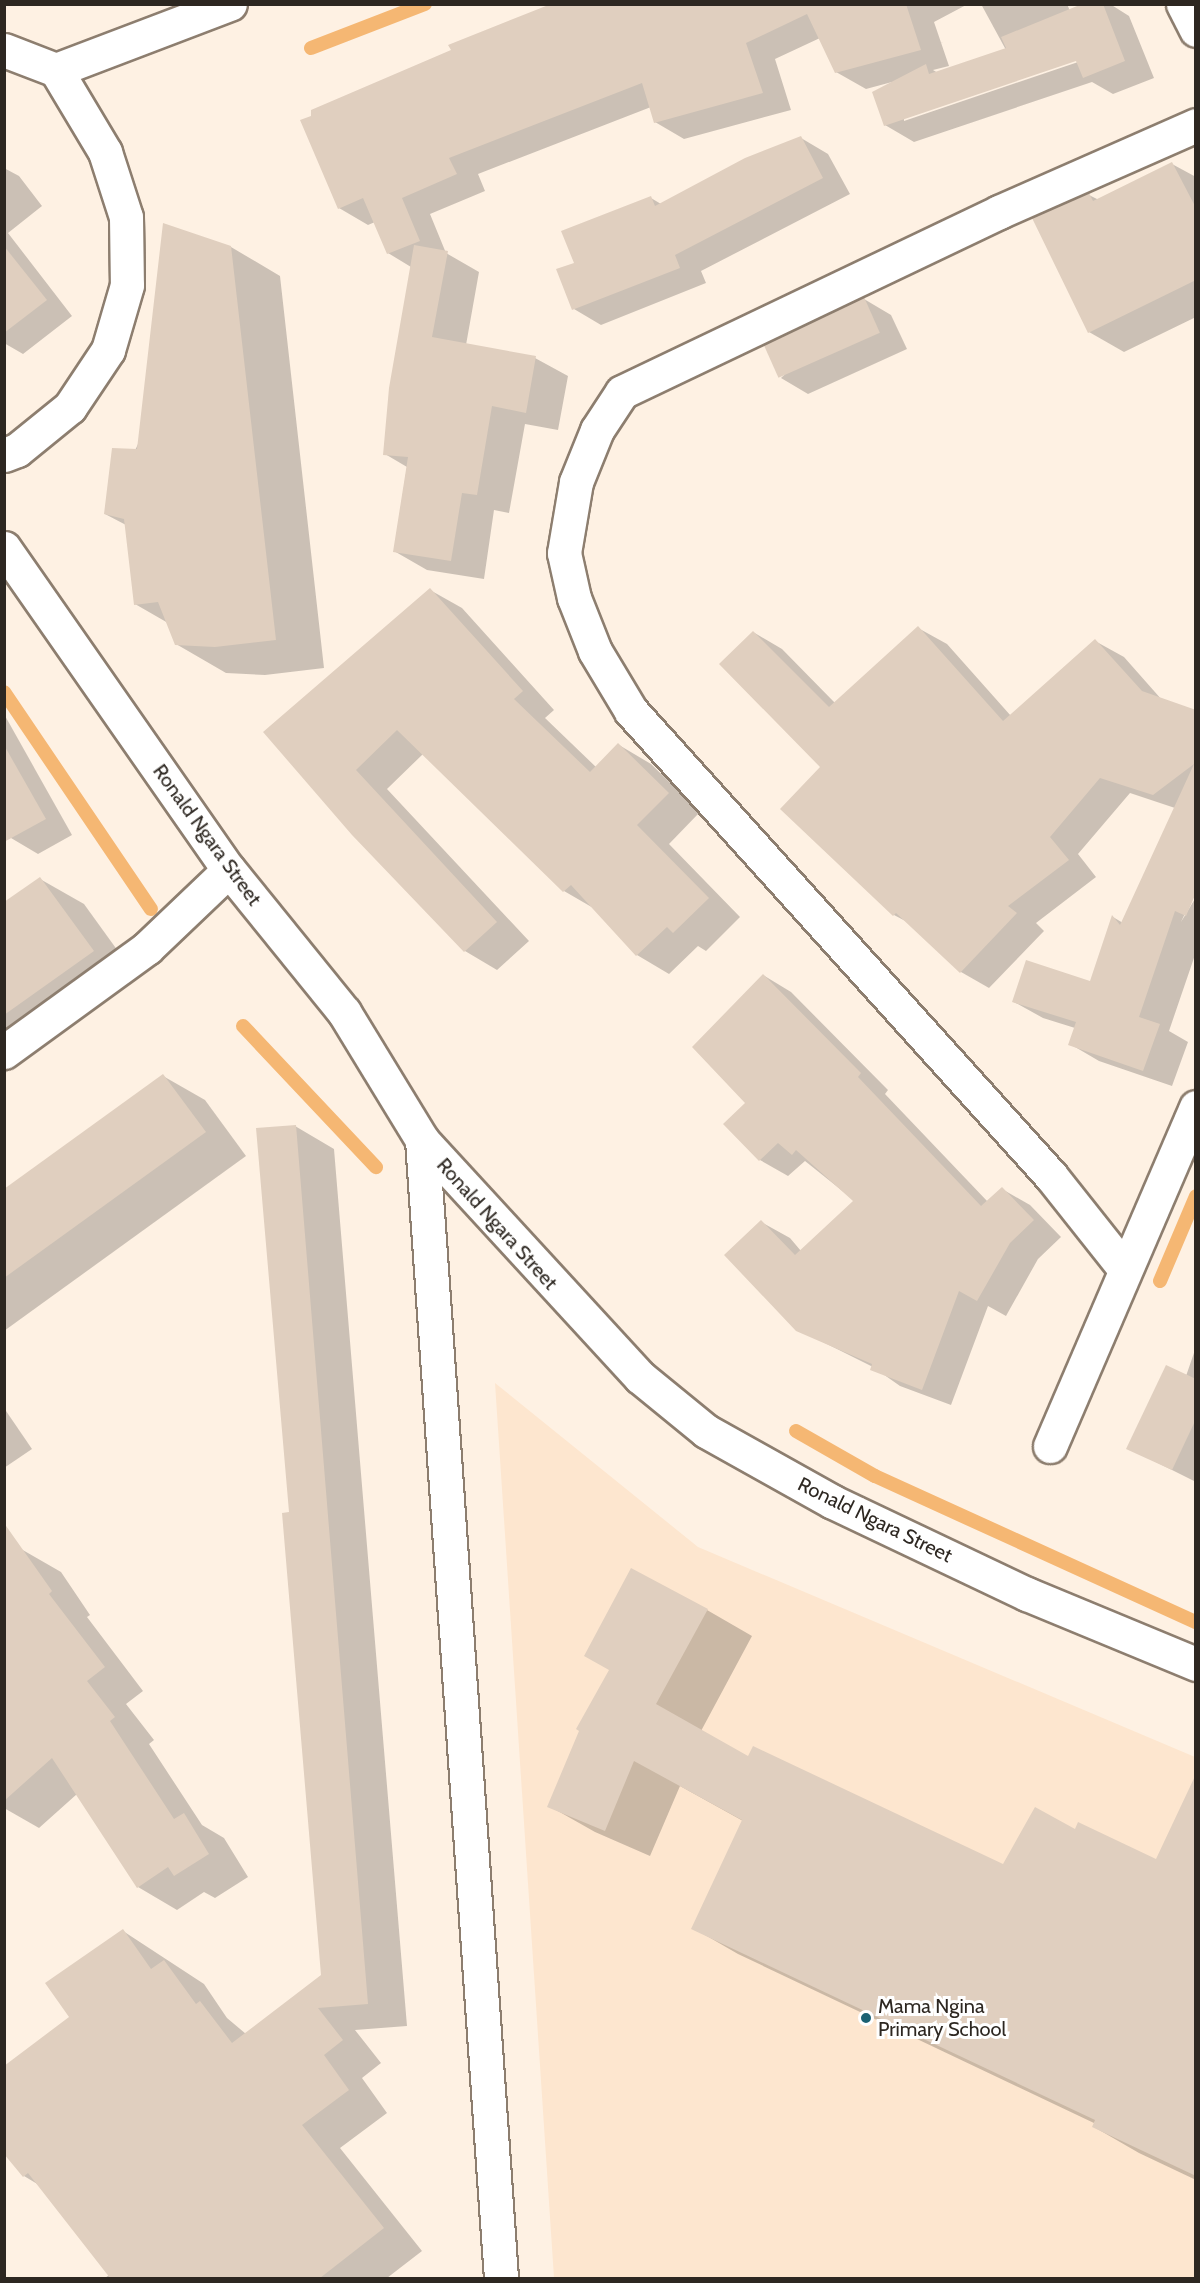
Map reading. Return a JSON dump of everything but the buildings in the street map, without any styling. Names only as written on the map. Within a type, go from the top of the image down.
[{"type":"street","points":[[56,70],[230,4]]},
{"type":"street","points":[[1184,4],[1196,30]]},
{"type":"street","points":[[4,50],[56,70],[109,163],[126,217],[127,285],[108,350],[70,407],[17,450],[4,455]]},
{"type":"street","points":[[1124,1268],[1051,1176],[631,711],[595,651],[574,598],[564,553],[576,482],[597,430],[622,392],[999,212],[1196,125]]},
{"type":"street","name":"Ronald Ngara Street","points":[[4,548],[229,870],[344,1012],[422,1140],[640,1377],[706,1431],[833,1502],[1027,1594],[1196,1664]]},
{"type":"street","points":[[4,1052],[147,948],[229,870]]},
{"type":"street","points":[[1050,1446],[1124,1268],[1196,1107]]},
{"type":"street","points":[[422,1140],[501,2278]]},
{"type":"shaded area","name":"Mama Ngina Primary School","points":[[495,1383],[698,1547],[1195,1757],[1195,2278],[554,2278]]},
{"type":"waterway","points":[[311,48],[425,4]]},
{"type":"waterway","points":[[4,692],[151,909]]},
{"type":"waterway","points":[[243,1026],[376,1167]]},
{"type":"waterway","points":[[1160,1281],[1196,1196]]},
{"type":"waterway","points":[[796,1431],[875,1476],[1196,1622]]},
{"type":"place","name":"Mama Ngina Primary School","points":[[866,2018]]}]
